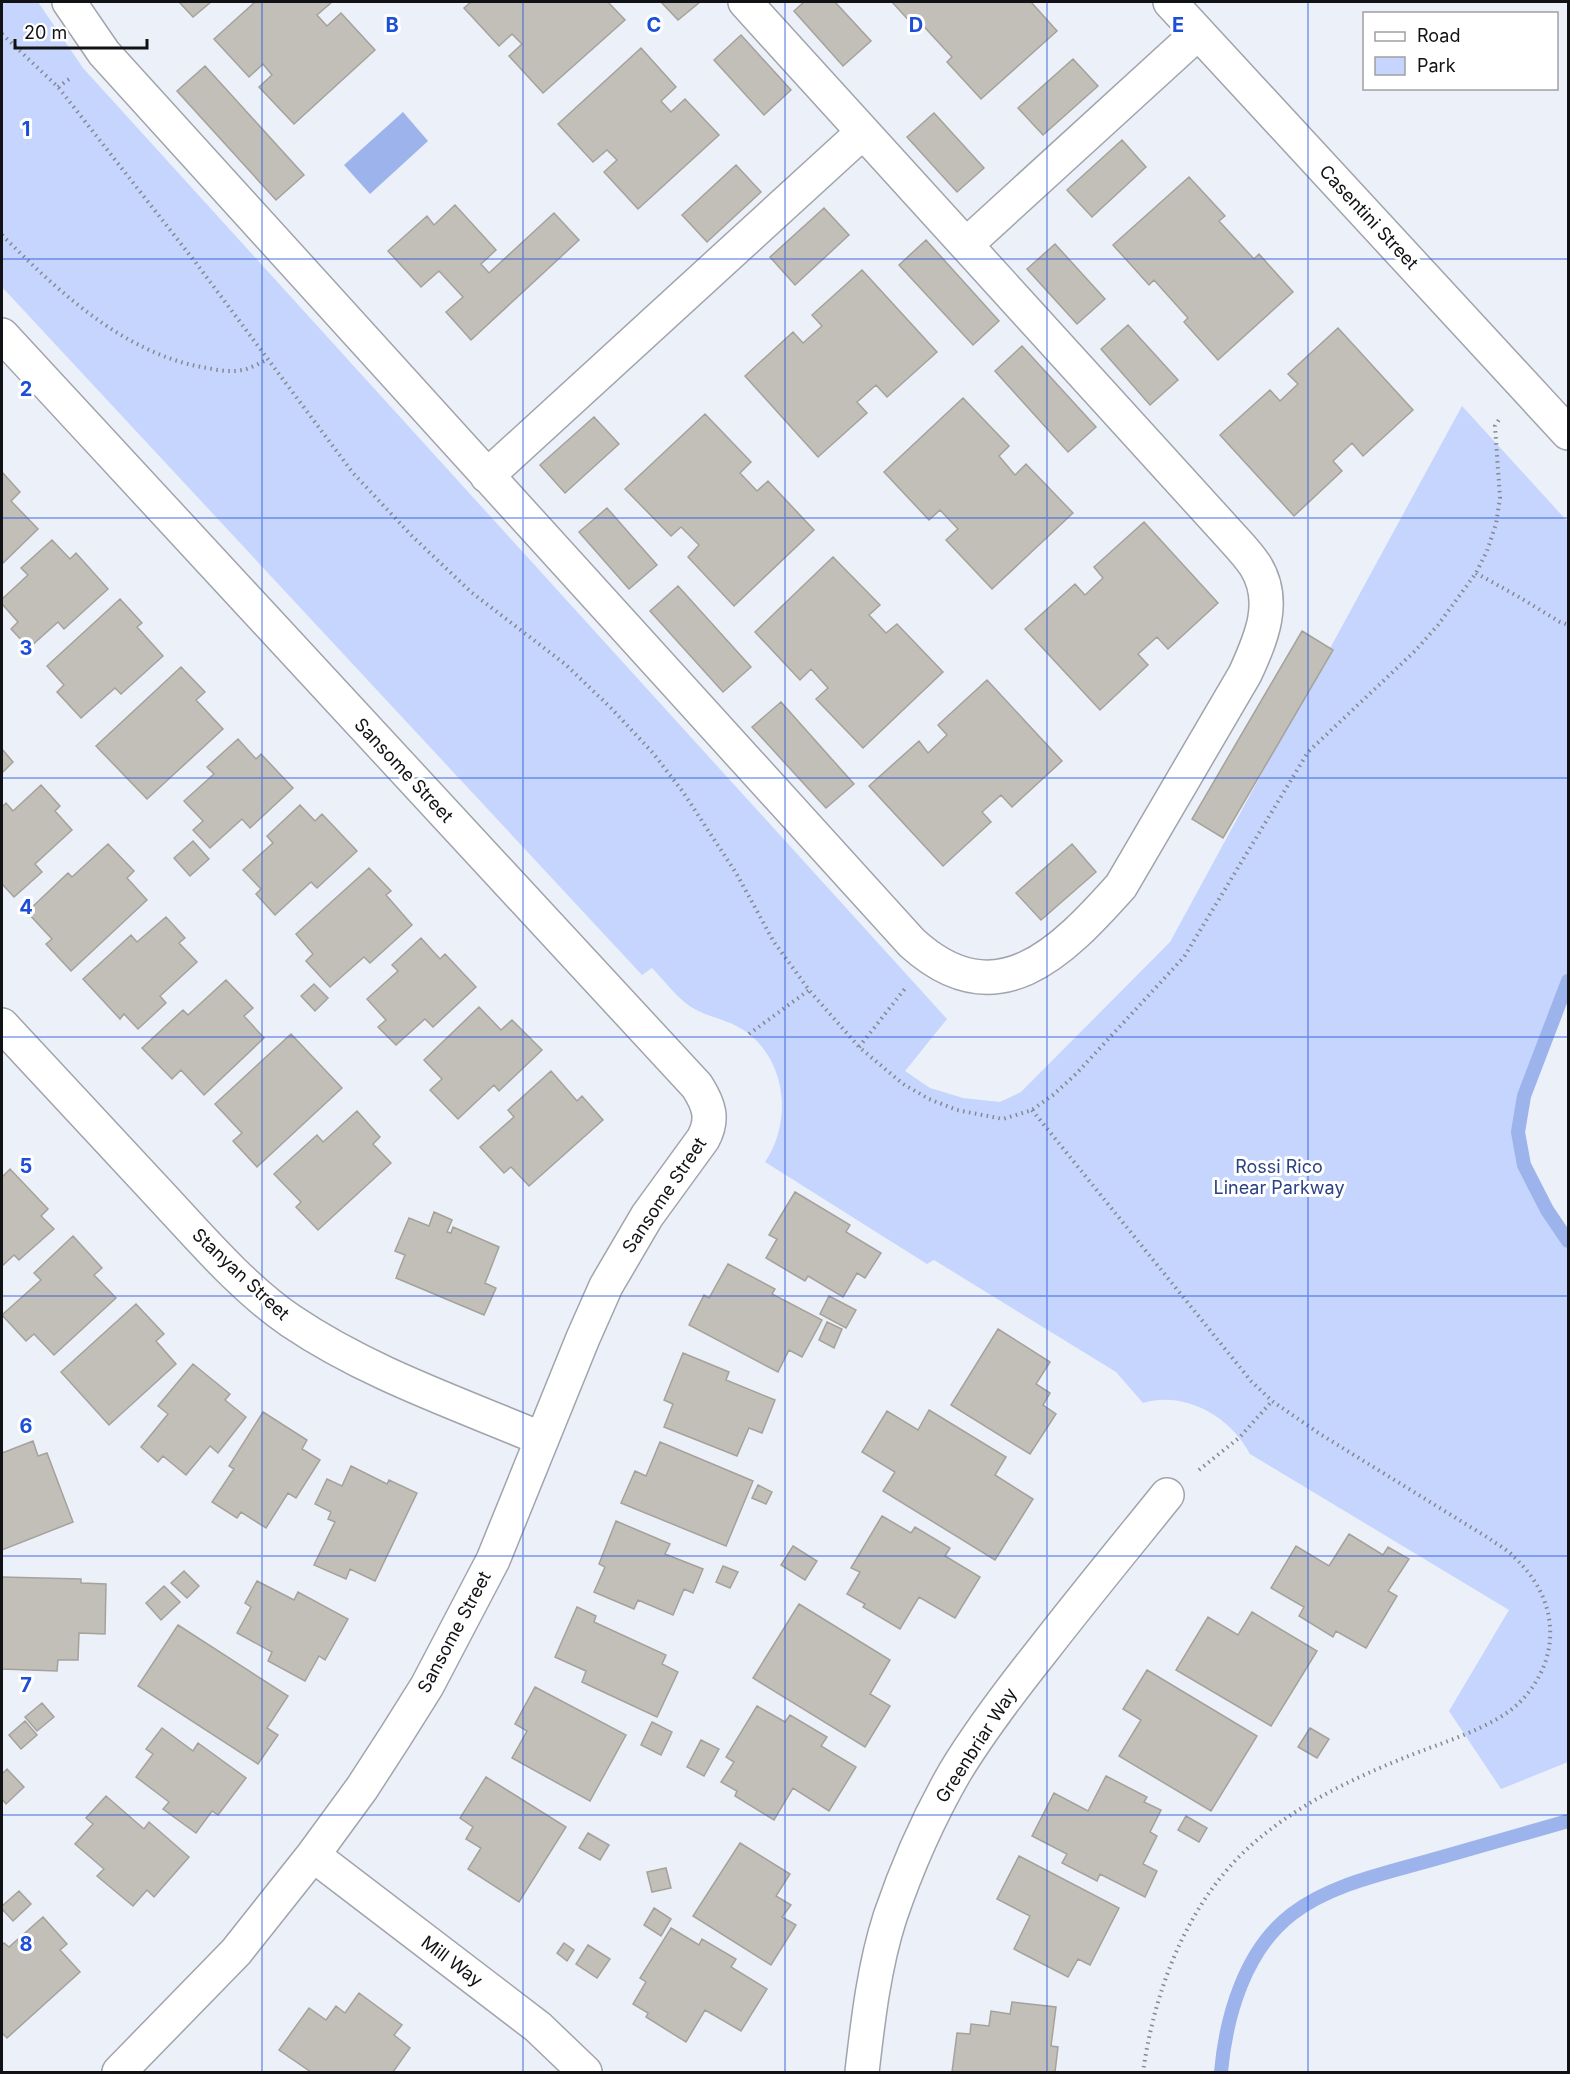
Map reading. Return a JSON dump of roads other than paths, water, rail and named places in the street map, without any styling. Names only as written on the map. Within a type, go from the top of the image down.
[{"type":"street","points":[[69,2],[104,53],[904,935],[930,959],[950,970],[973,976],[997,977],[1019,972],[1041,961],[1095,915],[1120,886],[1245,674],[1259,644],[1265,624],[1267,602],[1255,566],[1228,532],[745,2]]},
{"type":"street","name":"Casentini Street","points":[[1170,2],[1569,433]]},
{"type":"street","points":[[967,244],[1198,33]]},
{"type":"street","points":[[487,476],[863,132]]},
{"type":"street","name":"Sansome Street","points":[[2,335],[662,1047],[697,1086],[707,1102],[710,1117],[709,1128],[647,1216],[621,1259],[583,1338],[493,1560],[427,1686],[362,1788],[313,1855],[236,1952],[119,2073]]},
{"type":"street","name":"Stanyan Street","points":[[2,1024],[200,1237],[245,1282],[288,1319],[333,1348],[380,1371],[542,1439]]},
{"type":"street","name":"Greenbriar Way","points":[[862,2073],[873,1988],[890,1918],[937,1806],[978,1736],[1010,1692],[1103,1573],[1167,1496]]},
{"type":"street","name":"Mill Way","points":[[313,1855],[538,2027],[585,2073]]},
{"type":"waterway","points":[[1568,981],[1524,1096],[1518,1132],[1524,1165],[1547,1210],[1568,1241]]},
{"type":"waterway","points":[[1221,2072],[1233,2007],[1241,1985],[1262,1946],[1292,1914],[1323,1895],[1357,1882],[1568,1821]]},
{"type":"park label","name":"Rossi Rico Linear Parkway","points":[[1279,1176]]}]
